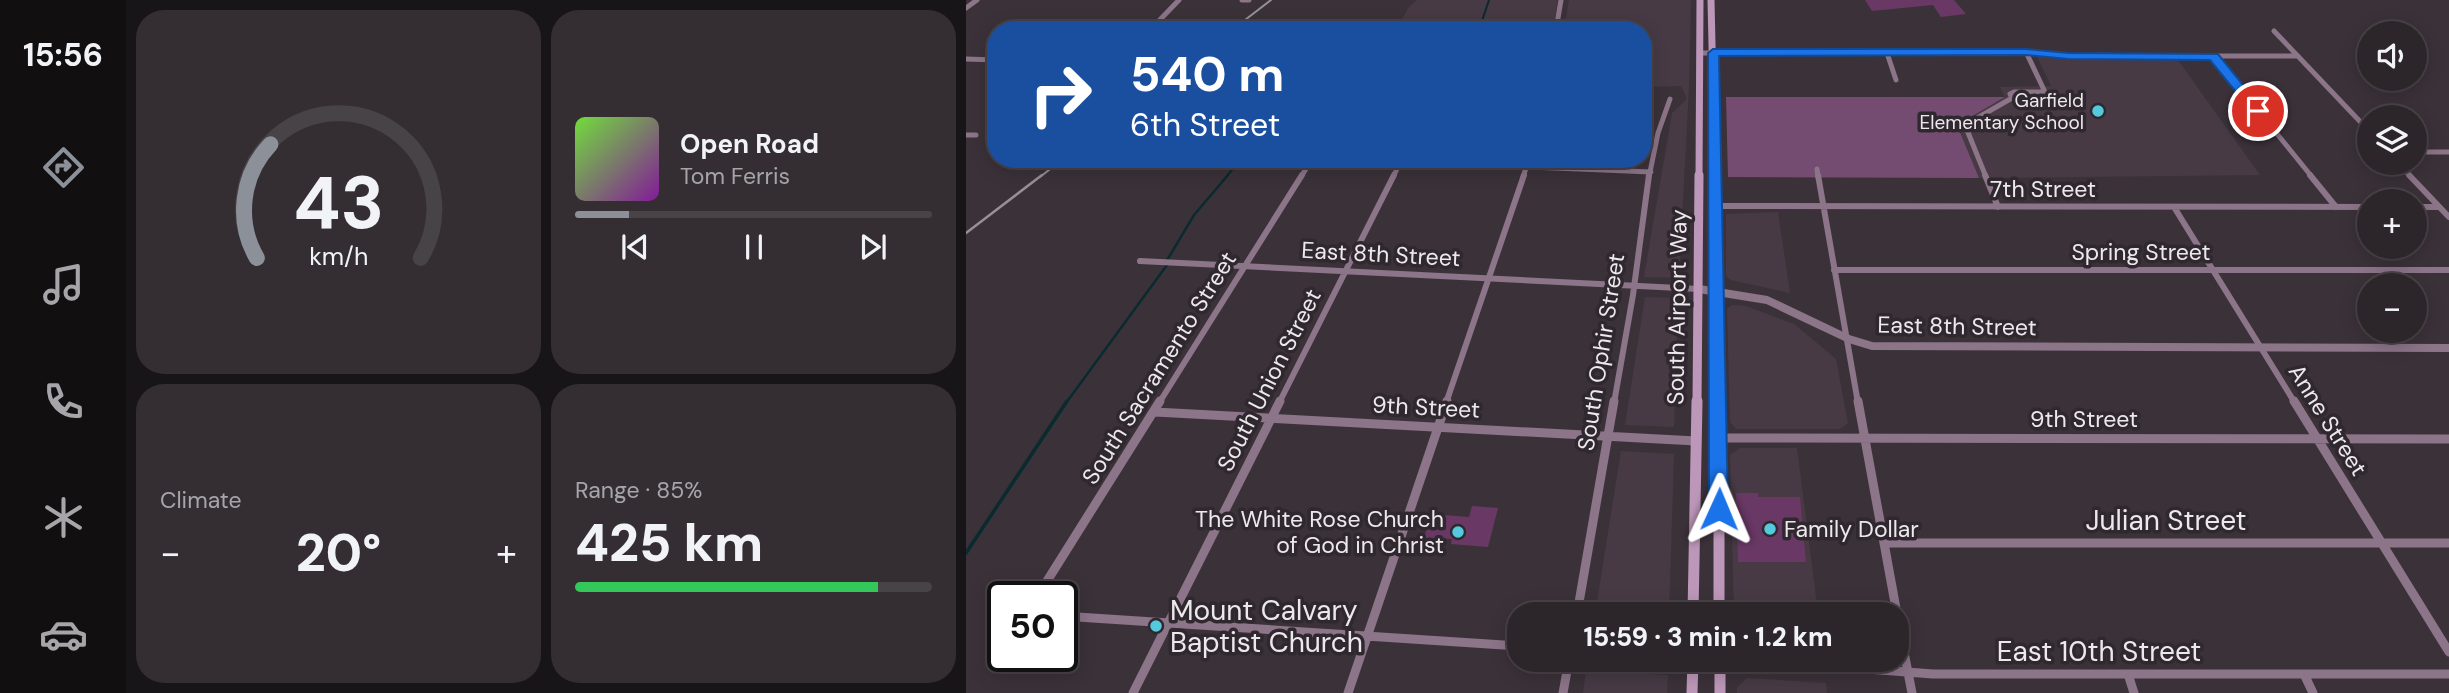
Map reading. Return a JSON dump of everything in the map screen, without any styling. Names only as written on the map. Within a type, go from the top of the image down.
[{"type":"main road","name":"South Airport Way","points":[[1693,602],[1699,289],[1700,0]]},
{"type":"main road","name":"South Airport Way","points":[[1711,0],[1716,206],[1714,291],[1720,438],[1719,602]]},
{"type":"main road","points":[[1692,693],[1693,672]]},
{"type":"main road","points":[[1720,672],[1720,693]]},
{"type":"street","points":[[966,8],[977,0]]},
{"type":"street","points":[[1159,21],[1179,0]]},
{"type":"street","points":[[1242,0],[1248,0]]},
{"type":"street","points":[[1558,21],[1561,0]]},
{"type":"street","points":[[2274,31],[2357,118]]},
{"type":"street","points":[[1887,52],[1896,80]]},
{"type":"street","points":[[1701,53],[2026,52],[2068,56],[2298,56]]},
{"type":"street","points":[[1998,207],[1965,125],[2012,99],[2010,94],[2014,92],[2045,92],[2026,52]]},
{"type":"street","points":[[2214,56],[2336,207]]},
{"type":"street","points":[[966,59],[987,60]]},
{"type":"street","name":"South Ophir Street","points":[[1652,166],[1662,109],[1670,99]]},
{"type":"street","points":[[966,135],[976,135]]},
{"type":"street","points":[[2427,152],[2449,152]]},
{"type":"street","name":"South Sacramento Street","points":[[1047,581],[1306,168]]},
{"type":"street","name":"South Union Street","points":[[1133,693],[1397,168]]},
{"type":"street","points":[[1348,693],[1526,168]]},
{"type":"street","points":[[1596,168],[1651,172]]},
{"type":"street","name":"South Ophir Street","points":[[1579,602],[1652,168]]},
{"type":"street","points":[[1817,169],[1895,602]]},
{"type":"street","points":[[2409,175],[2449,217]]},
{"type":"street","name":"7th Street","points":[[1716,206],[2357,207]]},
{"type":"street","name":"Anne Street","points":[[2174,207],[2449,652]]},
{"type":"street","points":[[2427,207],[2440,207]]},
{"type":"street","name":"East 8th Street","points":[[1140,261],[1699,289],[1747,295],[1778,304],[1846,340],[1881,346],[2449,348]]},
{"type":"street","name":"Spring Street","points":[[1834,270],[2449,270]]},
{"type":"street","name":"9th Street","points":[[1155,412],[1696,441]]},
{"type":"street","name":"9th Street","points":[[1720,438],[2449,439]]},
{"type":"street","name":"Julian Street","points":[[1884,543],[2449,543]]},
{"type":"street","points":[[1078,617],[1507,645]]},
{"type":"street","name":"East 10th Street","points":[[1909,671],[2449,674]]},
{"type":"street","points":[[1563,693],[1567,672]]},
{"type":"street","points":[[1907,672],[1912,693]]},
{"type":"street","points":[[2128,674],[2134,693]]},
{"type":"street","points":[[2304,674],[2313,693]]},
{"type":"shaded area","points":[[1417,0],[1558,0],[1554,21],[1402,21],[1408,8]]},
{"type":"shaded area","points":[[1569,0],[1691,0],[1689,86],[1679,278],[1644,277],[1672,113],[1687,99],[1681,86],[1652,87],[1652,21],[1566,21]]},
{"type":"shaded area","name":"Garfield Elementary School","points":[[2037,56],[2073,60],[2178,60],[2260,175],[1979,178],[1957,125],[2005,97],[2000,87],[2051,86]]},
{"type":"shaded area","points":[[1726,97],[2005,97],[1957,125],[1979,178],[1728,177]]},
{"type":"shaded area","points":[[1778,212],[1790,293],[1731,280],[1726,276],[1726,214]]},
{"type":"shaded area","points":[[1645,297],[1678,298],[1674,427],[1625,425]]},
{"type":"shaded area","points":[[1732,305],[1746,306],[1794,324],[1836,359],[1848,423],[1840,429],[1736,429],[1730,422],[1727,309]]},
{"type":"shaded area","points":[[1740,448],[1797,448],[1816,602],[1734,602],[1730,455]]},
{"type":"shaded area","points":[[1621,451],[1674,454],[1669,602],[1597,602]]},
{"type":"shaded area","points":[[1586,672],[1668,675],[1667,693],[1583,693]]},
{"type":"shaded area","points":[[1747,678],[1826,683],[1827,693],[1737,693],[1737,688]]},
{"type":"building","points":[[1865,0],[1954,0],[1966,14],[1941,17],[1933,5],[1872,11]]},
{"type":"building","name":"Family Dollar","points":[[1736,493],[1758,493],[1758,497],[1800,497],[1806,562],[1738,562]]},
{"type":"building","name":"The White Rose Church of God in Christ","points":[[1472,506],[1498,508],[1488,547],[1451,544],[1452,539],[1424,538],[1431,514],[1469,517]]},
{"type":"waterway","points":[[1482,21],[1489,0]]},
{"type":"waterway","points":[[1226,177],[1234,168]]},
{"type":"waterway","points":[[1066,403],[1167,265],[1166,262],[1194,215],[1228,175]]},
{"type":"waterway","points":[[966,553],[1067,401]]},
{"type":"railway","points":[[1244,21],[1271,0]]},
{"type":"railway","points":[[1040,177],[1052,168]]},
{"type":"railway","points":[[966,233],[1042,175]]},
{"type":"place","name":"Garfield Elementary School","points":[[2098,111]]},
{"type":"place","name":"Family Dollar","points":[[1770,529]]},
{"type":"place","name":"The White Rose Church of God in Christ","points":[[1458,532]]},
{"type":"place","name":"Mount Calvary Baptist Church","points":[[1156,626]]},
{"type":"route","points":[[1719,509],[1720,438],[1714,291],[1716,206],[1713,53],[2040,52],[2068,56],[2214,56],[2258,111]]}]
